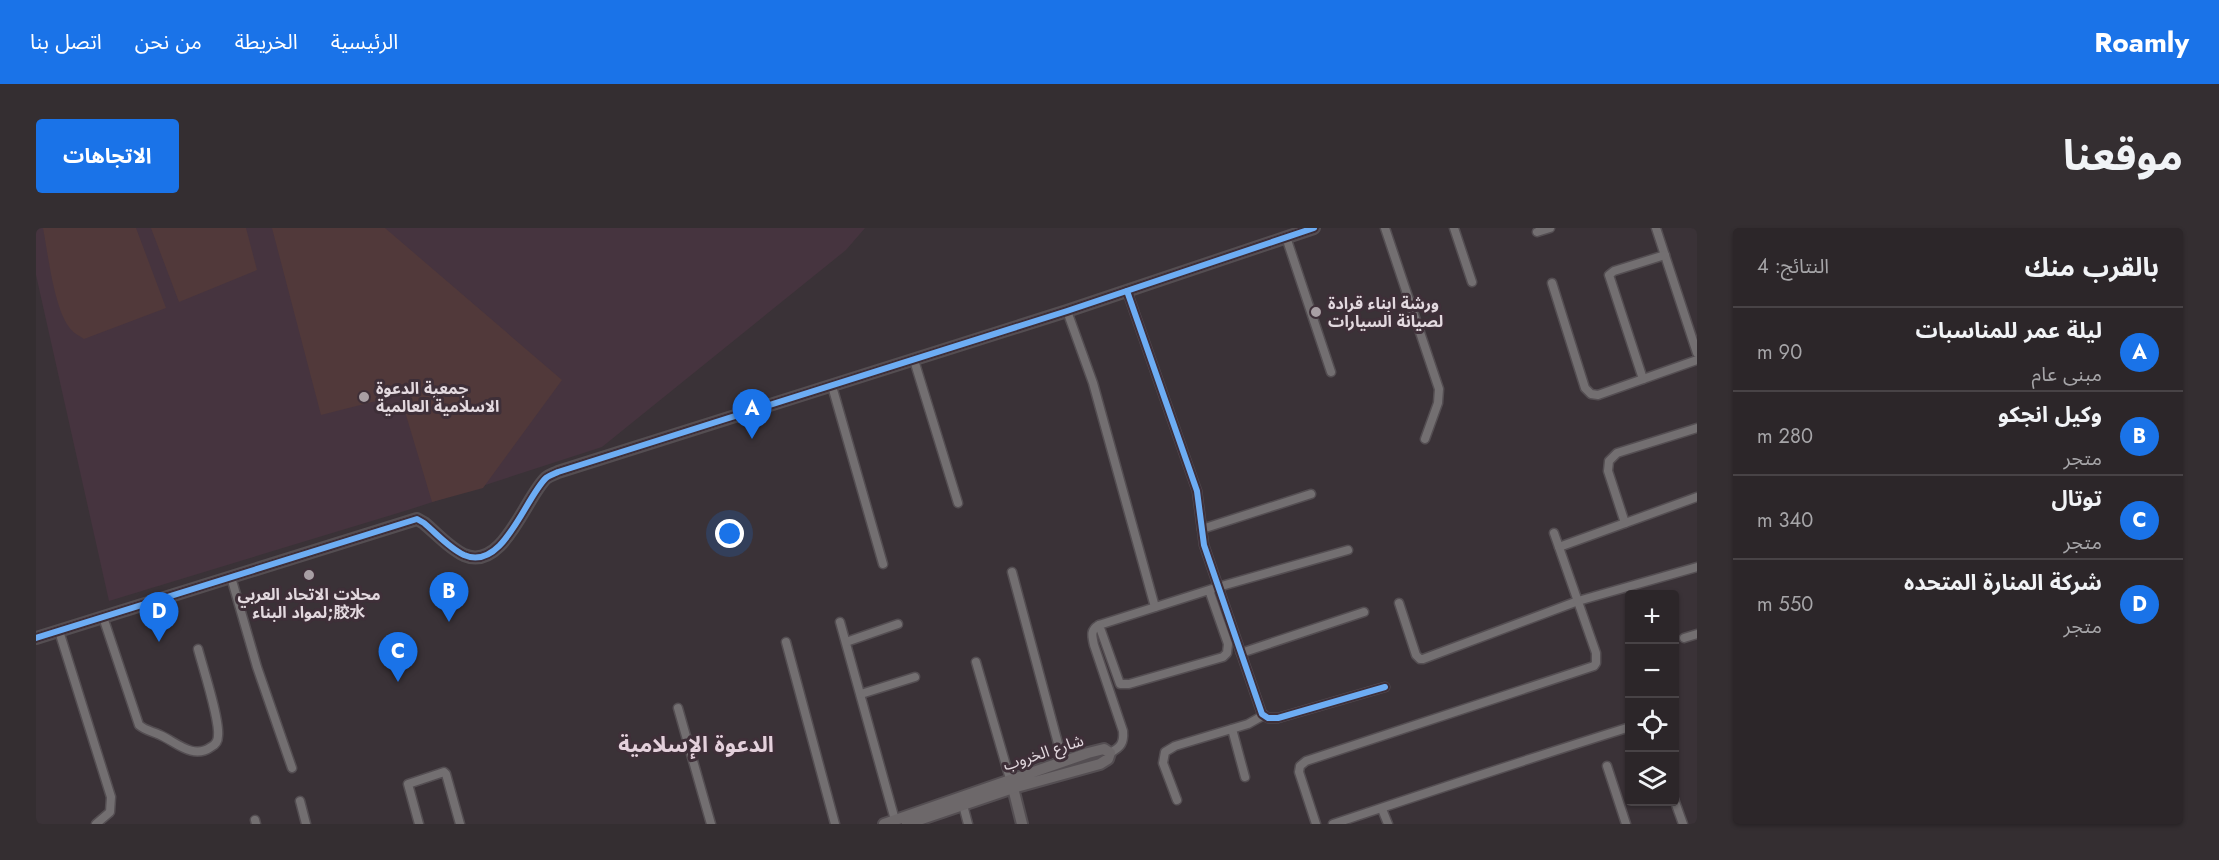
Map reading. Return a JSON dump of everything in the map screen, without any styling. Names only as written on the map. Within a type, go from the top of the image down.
[{"type":"main road","name":"شارع الخروب","points":[[890,822],[1011,783],[1100,764],[1108,759],[1110,753],[1104,749],[1098,750],[1063,762],[1011,783],[963,805],[907,824]]},
{"type":"main road","name":"شارع الخروب","points":[[1011,783],[1022,824]]},
{"type":"street","points":[[36,638],[418,519],[463,555],[478,558],[499,546],[548,477],[571,467],[1067,311],[1314,228]]},
{"type":"street","points":[[1385,228],[1439,389],[1438,403],[1425,439]]},
{"type":"street","points":[[1454,228],[1472,282]]},
{"type":"street","points":[[1537,232],[1550,228]]},
{"type":"street","points":[[1656,228],[1697,353]]},
{"type":"street","points":[[1286,237],[1330,372]]},
{"type":"street","points":[[1643,379],[1610,275],[1614,271],[1665,255]]},
{"type":"street","points":[[1552,283],[1588,393],[1598,395],[1697,360]]},
{"type":"street","points":[[1099,625],[1117,677],[1123,685],[1223,657],[1227,653],[1228,644],[1204,545],[1197,491],[1127,291]]},
{"type":"street","points":[[1067,311],[1093,382],[1155,607]]},
{"type":"street","points":[[914,360],[958,503]]},
{"type":"street","points":[[832,386],[883,564]]},
{"type":"street","points":[[1625,523],[1608,471],[1609,461],[1617,453],[1697,428]]},
{"type":"street","points":[[1202,529],[1311,494]]},
{"type":"street","points":[[1559,547],[1697,497]]},
{"type":"street","points":[[1316,824],[1299,772],[1300,766],[1306,761],[1594,666],[1596,653],[1554,533]]},
{"type":"street","points":[[1110,753],[1120,747],[1124,741],[1123,731],[1094,645],[1092,634],[1094,628],[1214,588],[1348,550]]},
{"type":"street","points":[[1400,603],[1413,650],[1420,659],[1578,601],[1697,567]]},
{"type":"street","points":[[1012,572],[1063,762]]},
{"type":"street","points":[[231,578],[257,667],[292,768]]},
{"type":"street","points":[[1214,588],[1240,652],[1260,712],[1264,716]]},
{"type":"street","points":[[1240,652],[1364,612]]},
{"type":"street","points":[[103,617],[139,725],[182,748],[197,752],[214,746],[218,738],[215,715],[198,649]]},
{"type":"street","points":[[840,622],[861,694],[890,822]]},
{"type":"street","points":[[846,642],[898,624]]},
{"type":"street","points":[[59,631],[111,797],[110,812],[96,824]]},
{"type":"street","points":[[1684,638],[1697,634]]},
{"type":"street","points":[[786,642],[835,824]]},
{"type":"street","points":[[976,663],[1011,783]]},
{"type":"street","points":[[861,694],[915,677]]},
{"type":"street","points":[[1177,800],[1163,763],[1166,752],[1175,746],[1248,724],[1264,716],[1278,718],[1385,687]]},
{"type":"street","points":[[678,708],[711,824]]},
{"type":"street","points":[[1333,824],[1625,728]]},
{"type":"street","points":[[1232,729],[1245,777]]},
{"type":"street","points":[[1607,766],[1626,824]]},
{"type":"street","points":[[419,824],[408,784],[442,772],[446,774],[460,824]]},
{"type":"street","points":[[300,801],[306,824]]},
{"type":"street","points":[[963,805],[968,824]]},
{"type":"street","points":[[1677,806],[1683,824]]},
{"type":"street","points":[[1382,809],[1388,824]]},
{"type":"shaded area","name":"جمعية الدعوة الاسلامية العالمية","points":[[36,228],[865,228],[846,250],[602,447],[408,510],[109,601],[36,275]]},
{"type":"shaded area","points":[[43,228],[136,228],[166,308],[84,339],[72,331],[59,307]]},
{"type":"shaded area","points":[[151,228],[246,228],[257,270],[179,302]]},
{"type":"shaded area","points":[[272,228],[385,228],[562,380],[483,488],[432,502],[400,395],[321,415]]},
{"type":"cycle path","points":[[36,638],[417,519],[458,552],[478,557],[490,553],[502,543],[538,488],[546,478],[558,472],[1067,311],[1314,228]]},
{"type":"cycle path","points":[[1127,291],[1197,491],[1204,545],[1262,714],[1268,718],[1278,718],[1385,687]]},
{"type":"place","name":"ورشة ابناء قرادة لصيانة السيارات","points":[[1316,312]]},
{"type":"place","name":"جمعية الدعوة الاسلامية العالمية","points":[[364,397]]},
{"type":"place","name":"ليلة عمر للمناسبات","points":[[752,439]]},
{"type":"place","name":"محلات الاتحاد العربي لمواد البناء;胶水","points":[[309,575]]},
{"type":"place","name":"وكيل انجكو","points":[[449,622]]},
{"type":"place","name":"شركة المنارة المتحده","points":[[159,642]]},
{"type":"place","name":"توتال","points":[[398,682]]},
{"type":"district","name":"الدعوة الإسلامية","points":[[696,744]]}]
